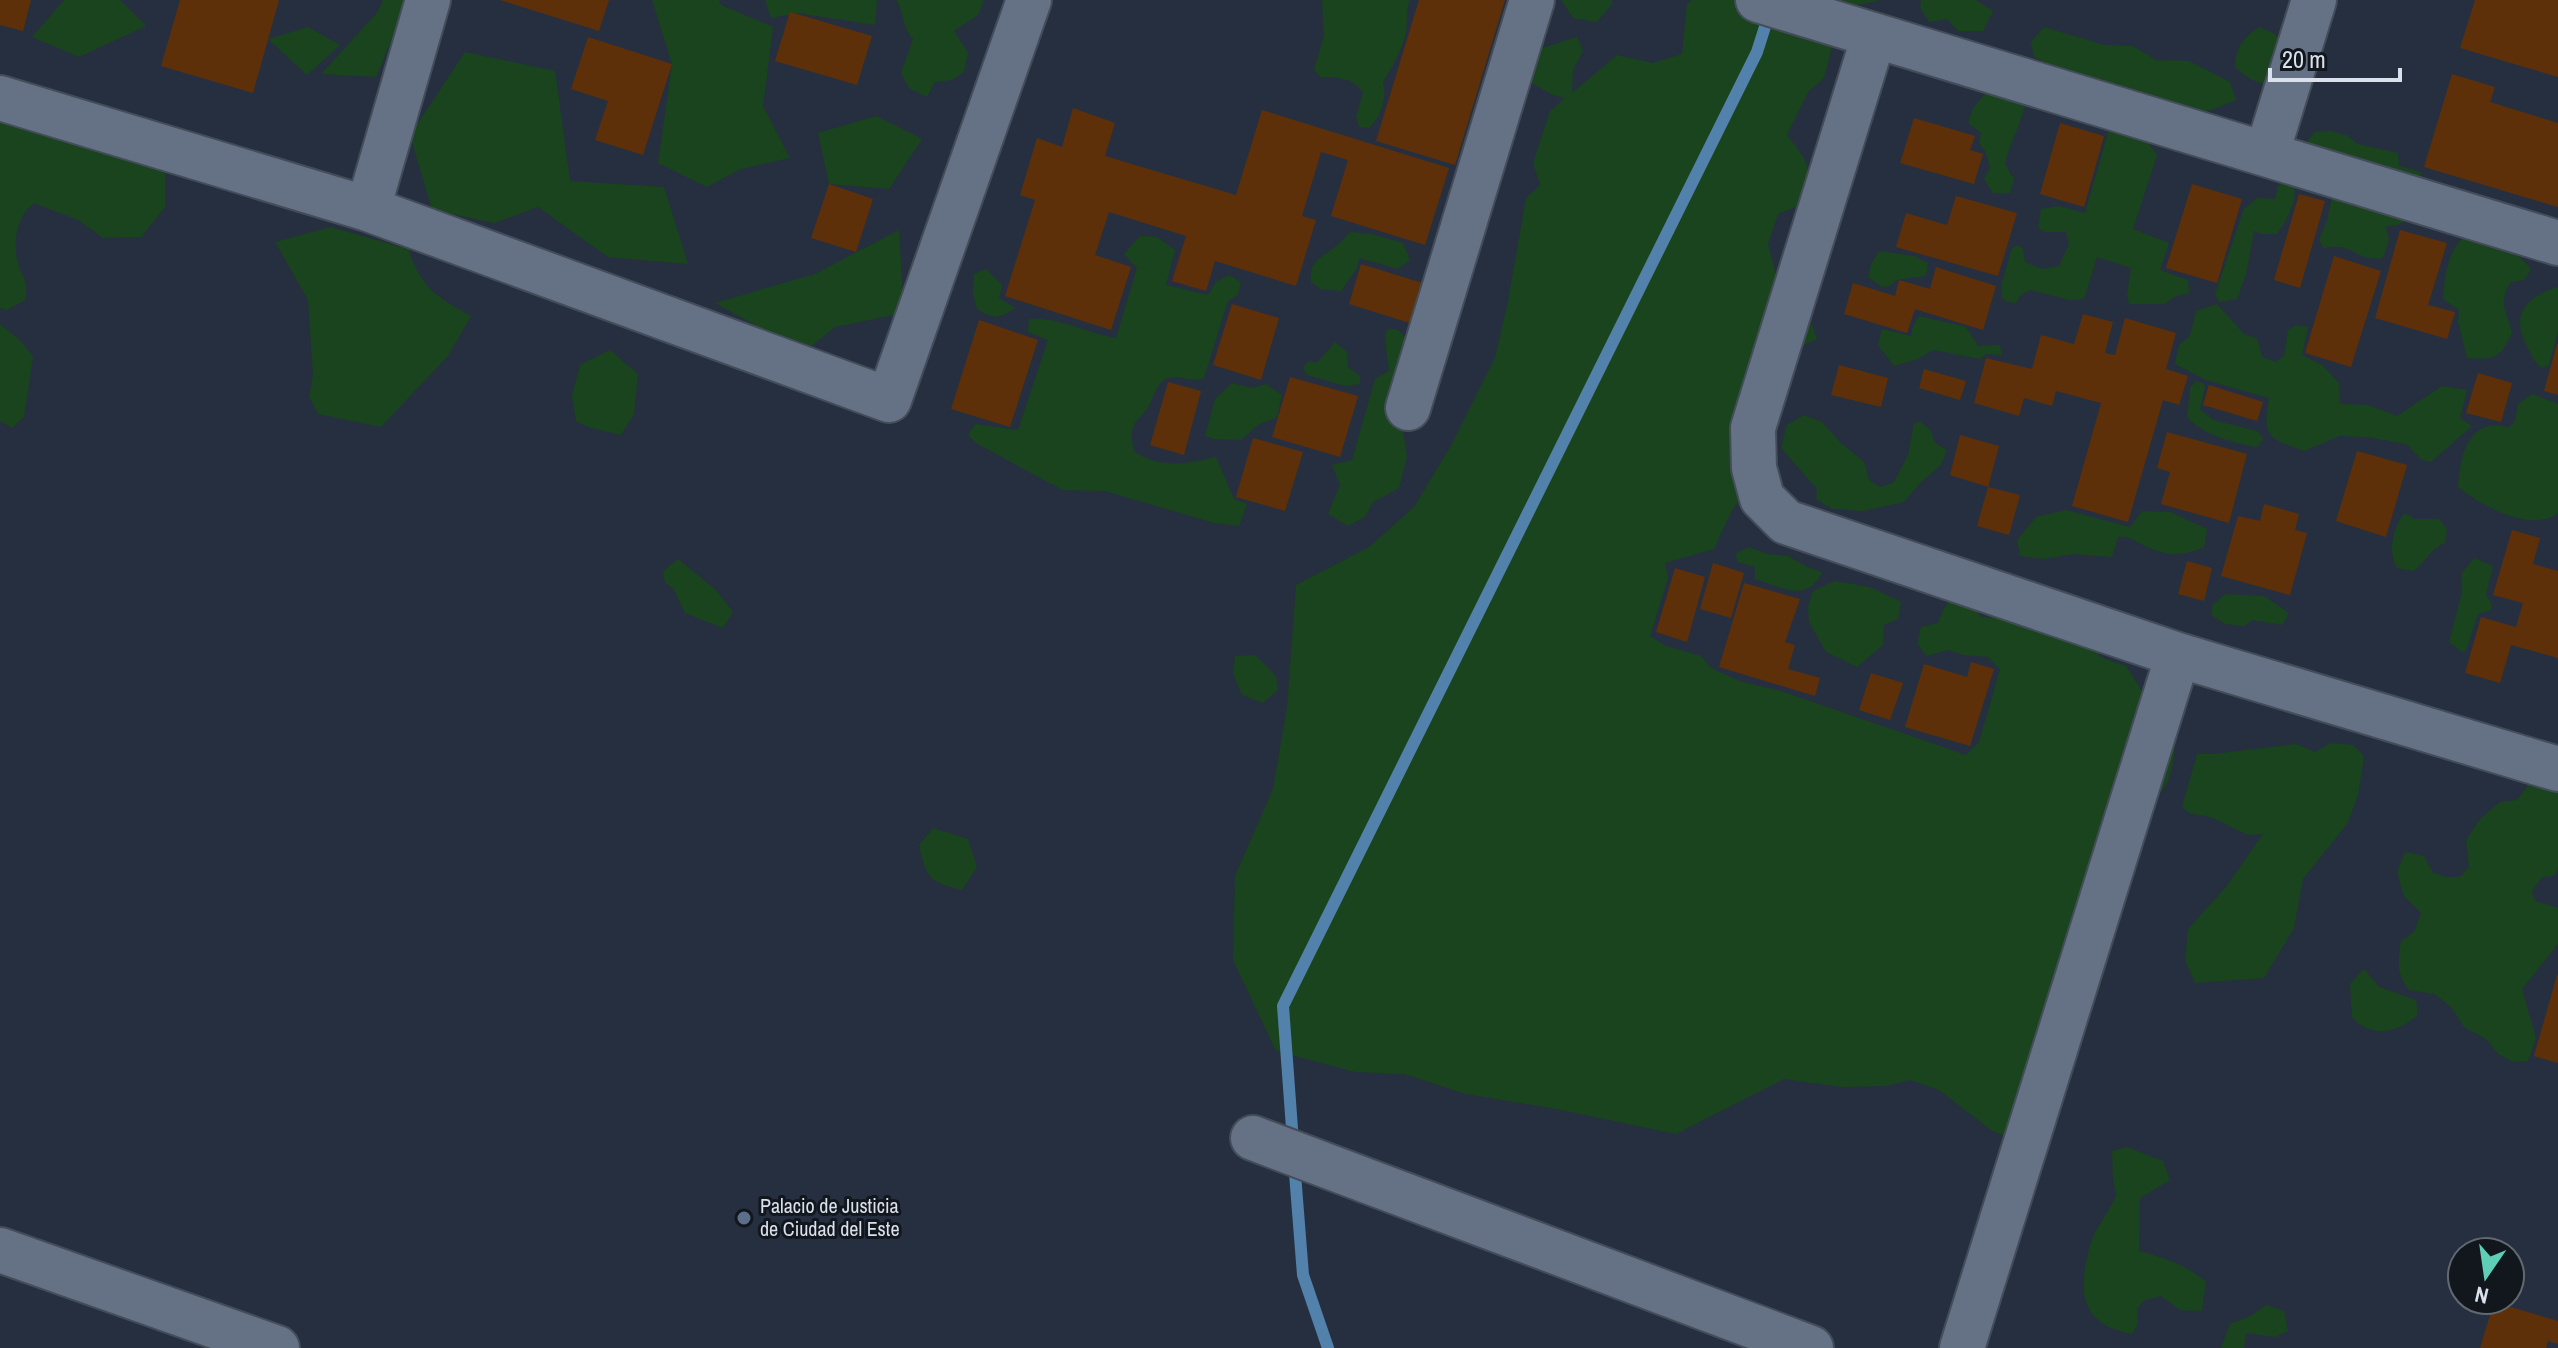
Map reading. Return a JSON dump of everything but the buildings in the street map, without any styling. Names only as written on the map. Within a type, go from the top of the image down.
[{"type":"street","points":[[368,209],[428,0]]},
{"type":"street","points":[[0,98],[368,209],[889,400],[1029,0]]},
{"type":"street","points":[[1408,408],[1532,0]]},
{"type":"street","points":[[1758,0],[2558,243]]},
{"type":"street","points":[[2267,153],[2314,0]]},
{"type":"street","points":[[1874,36],[1753,428],[1754,468],[1762,498],[1786,522],[2178,655],[2558,769]]},
{"type":"street","points":[[1962,1348],[2178,655]]},
{"type":"street","points":[[1253,1138],[1811,1348]]},
{"type":"street","points":[[0,1250],[277,1348]]},
{"type":"green space","points":[[64,0],[120,0],[146,26],[79,57],[32,37]]},
{"type":"green space","points":[[383,0],[408,0],[376,77],[321,74],[377,13]]},
{"type":"green space","points":[[652,0],[719,0],[721,5],[773,27],[763,106],[790,158],[741,169],[707,187],[658,163],[672,64]]},
{"type":"green space","points":[[765,0],[877,0],[875,25],[797,13],[771,18]]},
{"type":"green space","points":[[896,0],[984,0],[978,15],[954,31],[968,53],[964,72],[952,80],[935,82],[927,97],[909,88],[901,73],[913,39]]},
{"type":"green space","points":[[1322,0],[1410,0],[1404,39],[1383,82],[1380,112],[1369,128],[1359,127],[1356,116],[1363,93],[1360,88],[1344,79],[1320,77],[1314,69],[1324,36]]},
{"type":"green space","points":[[1561,0],[1612,0],[1612,4],[1597,22],[1573,18]]},
{"type":"green space","points":[[1692,0],[1881,0],[1842,8],[1824,78],[1808,92],[1787,135],[1805,160],[1808,173],[1806,191],[1803,204],[1778,214],[1768,244],[1778,283],[1803,301],[1817,339],[1778,357],[1746,490],[1731,512],[1714,549],[1665,563],[1668,578],[1650,636],[1666,646],[1701,656],[1711,668],[1742,682],[1781,691],[1966,755],[1979,742],[2000,669],[1988,657],[1948,650],[1926,656],[1917,643],[1921,627],[1938,623],[1951,598],[1971,604],[1981,617],[2023,615],[2090,643],[2100,657],[2126,666],[2145,696],[2159,743],[2175,750],[2165,786],[2137,812],[2141,851],[2120,911],[2099,990],[2042,1153],[1991,1130],[1939,1090],[1910,1080],[1886,1086],[1842,1087],[1784,1079],[1676,1134],[1466,1094],[1404,1074],[1355,1072],[1276,1051],[1233,960],[1235,876],[1273,789],[1287,707],[1296,585],[1369,547],[1414,507],[1452,444],[1495,358],[1526,198],[1540,185],[1533,163],[1550,111],[1565,98],[1528,81],[1500,187],[1482,190],[1472,130],[1484,80],[1505,39],[1536,32],[1542,48],[1577,37],[1583,51],[1573,70],[1572,93],[1617,55],[1653,63],[1682,54],[1687,4]]},
{"type":"green space","points":[[1921,0],[1976,0],[1993,11],[1983,31],[1958,31],[1947,19],[1929,22],[1920,7]]},
{"type":"green space","points":[[308,27],[340,45],[307,75],[268,39]]},
{"type":"green space","points":[[2044,27],[2104,45],[2133,46],[2156,60],[2189,61],[2230,82],[2236,100],[2188,115],[2065,72],[2034,57],[2031,42]]},
{"type":"green space","points":[[2259,27],[2275,34],[2284,46],[2269,86],[2252,80],[2235,68],[2241,44]]},
{"type":"green space","points":[[465,52],[555,71],[570,181],[664,187],[688,264],[608,257],[538,207],[494,223],[432,210],[410,135]]},
{"type":"green space","points":[[1994,83],[2025,91],[2021,119],[2005,164],[2014,179],[2010,193],[1993,193],[1984,179],[1990,167],[1979,143],[1981,133],[1968,123],[1973,108]]},
{"type":"green space","points":[[0,97],[165,161],[165,207],[141,237],[103,238],[78,220],[34,203],[28,208],[17,230],[16,247],[26,283],[25,300],[7,310],[0,308]]},
{"type":"green space","points":[[876,116],[922,139],[889,189],[829,184],[818,133]]},
{"type":"green space","points":[[2109,120],[2136,126],[2157,155],[2133,229],[2169,243],[2160,270],[2188,280],[2189,293],[2174,297],[2165,304],[2129,304],[2127,294],[2131,268],[2097,257],[2084,299],[2070,300],[2030,290],[2021,295],[2016,303],[2007,302],[2001,297],[2002,283],[2012,248],[2018,245],[2023,249],[2025,262],[2042,269],[2059,266],[2069,244],[2066,232],[2045,232],[2038,228],[2041,209],[2059,206],[2085,213]]},
{"type":"green space","points":[[2330,131],[2346,135],[2358,144],[2398,153],[2399,166],[2421,172],[2421,178],[2415,184],[2304,146],[2314,132]]},
{"type":"green space","points":[[2283,182],[2294,185],[2293,204],[2288,217],[2277,234],[2254,231],[2246,274],[2237,299],[2219,302],[2215,294],[2244,209],[2257,198],[2275,199],[2278,186]]},
{"type":"green space","points":[[2333,192],[2407,220],[2386,226],[2389,240],[2383,258],[2366,257],[2342,248],[2324,248],[2319,240]]},
{"type":"green space","points":[[331,227],[408,249],[419,274],[431,290],[471,316],[448,356],[381,427],[318,414],[309,397],[313,375],[308,300],[275,242]]},
{"type":"green space","points":[[899,230],[904,313],[835,327],[804,352],[715,303],[815,274]]},
{"type":"green space","points":[[1350,232],[1372,234],[1403,243],[1410,260],[1398,269],[1359,258],[1357,268],[1341,291],[1321,289],[1311,282],[1314,265]]},
{"type":"green space","points":[[1140,236],[1157,237],[1175,250],[1166,285],[1208,295],[1216,282],[1229,275],[1241,282],[1238,295],[1228,301],[1204,378],[1173,377],[1162,382],[1132,433],[1134,451],[1153,461],[1184,463],[1216,457],[1234,499],[1247,504],[1239,526],[1214,523],[1105,491],[1062,490],[976,443],[968,435],[975,424],[1018,430],[1048,340],[1028,332],[1029,319],[1051,320],[1116,338],[1137,268],[1124,254]]},
{"type":"green space","points":[[2464,237],[2510,251],[2531,270],[2524,280],[2511,282],[2507,290],[2504,308],[2512,333],[2500,353],[2490,358],[2467,358],[2458,321],[2459,310],[2443,299],[2451,257]]},
{"type":"green space","points":[[1879,251],[1914,256],[1928,263],[1926,276],[1896,280],[1890,286],[1882,287],[1868,277]]},
{"type":"green space","points":[[986,269],[1002,285],[999,298],[1015,308],[1005,314],[992,316],[977,309],[973,294],[974,274]]},
{"type":"green space","points":[[2558,287],[2558,331],[2549,365],[2542,368],[2523,336],[2521,317],[2529,302]]},
{"type":"green space","points":[[2217,304],[2245,335],[2257,338],[2262,357],[2276,362],[2284,356],[2288,330],[2296,325],[2308,327],[2302,355],[2322,365],[2339,383],[2340,404],[2368,405],[2397,416],[2442,386],[2467,390],[2460,418],[2472,426],[2431,462],[2422,460],[2406,444],[2367,437],[2340,436],[2304,451],[2282,443],[2270,434],[2268,428],[2269,398],[2206,380],[2175,364],[2179,345],[2190,336],[2196,311]]},
{"type":"green space","points":[[1919,316],[1966,327],[1978,346],[2000,345],[2002,355],[1985,354],[1980,359],[1933,350],[1918,359],[1894,366],[1878,345],[1882,329],[1911,336]]},
{"type":"green space","points":[[0,324],[21,341],[33,357],[24,417],[12,428],[0,421]]},
{"type":"green space","points":[[1387,329],[1396,329],[1413,343],[1402,424],[1407,457],[1399,488],[1373,502],[1365,517],[1348,526],[1328,514],[1340,485],[1332,465],[1352,460],[1375,379],[1389,371],[1385,340]]},
{"type":"green space","points":[[1335,342],[1347,352],[1348,367],[1360,376],[1360,384],[1345,386],[1307,375],[1303,367],[1309,361],[1317,363]]},
{"type":"green space","points":[[610,350],[638,374],[634,414],[621,435],[576,421],[572,395],[580,365]]},
{"type":"green space","points":[[2196,381],[2205,387],[2200,409],[2213,420],[2257,431],[2263,438],[2258,447],[2219,437],[2187,417],[2190,388]]},
{"type":"green space","points":[[1232,383],[1251,388],[1266,384],[1282,395],[1277,417],[1258,425],[1241,440],[1205,436],[1215,399]]},
{"type":"green space","points":[[2532,394],[2558,404],[2558,513],[2547,519],[2534,520],[2506,515],[2458,487],[2464,450],[2473,435],[2491,425],[2509,427],[2515,421],[2518,404]]},
{"type":"green space","points":[[1804,415],[1822,422],[1864,462],[1869,480],[1880,487],[1894,482],[1908,455],[1914,423],[1921,422],[1931,431],[1935,443],[1947,450],[1940,466],[1904,502],[1863,511],[1832,509],[1816,499],[1817,489],[1781,448],[1787,425]]},
{"type":"green space","points":[[2066,510],[2130,527],[2142,511],[2170,512],[2207,529],[2204,547],[2180,554],[2165,553],[2130,538],[2118,537],[2112,557],[2074,554],[2044,559],[2020,556],[2017,540],[2036,517]]},
{"type":"green space","points":[[2404,513],[2415,519],[2439,519],[2447,529],[2445,543],[2414,571],[2397,568],[2392,554],[2394,533]]},
{"type":"green space","points":[[1749,547],[1767,554],[1788,556],[1822,572],[1809,588],[1793,590],[1774,586],[1755,579],[1755,567],[1738,562],[1735,554]]},
{"type":"green space","points":[[2474,558],[2493,566],[2486,595],[2492,604],[2491,610],[2478,614],[2466,650],[2462,652],[2449,642],[2462,592],[2461,574]]},
{"type":"green space","points":[[678,559],[717,591],[733,612],[723,628],[685,613],[673,588],[665,583],[663,571]]},
{"type":"green space","points":[[1835,581],[1870,587],[1901,602],[1898,619],[1884,625],[1883,645],[1857,667],[1826,652],[1809,622],[1808,607],[1813,591]]},
{"type":"green space","points":[[2226,594],[2264,596],[2289,613],[2282,625],[2252,620],[2244,626],[2225,624],[2211,615],[2213,604]]},
{"type":"green space","points":[[1255,655],[1276,676],[1278,690],[1263,703],[1242,695],[1233,674],[1235,656]]},
{"type":"green space","points":[[2331,743],[2353,745],[2364,756],[2358,796],[2347,824],[2303,879],[2294,928],[2264,978],[2195,983],[2185,960],[2188,929],[2226,887],[2263,834],[2248,835],[2213,818],[2189,813],[2182,807],[2197,754],[2296,744],[2315,752]]},
{"type":"green space","points":[[2533,769],[2558,775],[2558,868],[2555,876],[2542,877],[2532,891],[2535,901],[2558,908],[2558,944],[2522,989],[2536,1038],[2528,1061],[2513,1062],[2498,1054],[2486,1039],[2464,1027],[2451,1007],[2434,994],[2409,990],[2405,984],[2399,967],[2401,941],[2414,932],[2421,913],[2404,896],[2397,872],[2405,852],[2424,856],[2433,873],[2460,877],[2469,867],[2466,840],[2480,819],[2500,802],[2517,800],[2526,788]]},
{"type":"green space","points":[[933,828],[968,839],[977,867],[962,890],[936,881],[927,872],[919,845]]},
{"type":"green space","points":[[2364,969],[2379,987],[2416,1000],[2418,1015],[2401,1026],[2384,1031],[2360,1024],[2352,1017],[2350,984]]},
{"type":"green space","points":[[2127,1147],[2163,1161],[2170,1180],[2140,1198],[2139,1251],[2182,1266],[2206,1282],[2202,1311],[2180,1310],[2161,1296],[2145,1300],[2137,1308],[2138,1323],[2132,1334],[2097,1319],[2090,1311],[2084,1290],[2091,1242],[2116,1196],[2112,1151]]},
{"type":"green space","points":[[2266,1305],[2284,1311],[2288,1331],[2275,1337],[2246,1333],[2244,1348],[2221,1348],[2230,1324]]},
{"type":"waterway","points":[[1293,1142],[1283,1006],[1757,52],[1770,11]]},
{"type":"waterway","points":[[1294,1161],[1303,1275],[1328,1348]]},
{"type":"place","name":"Palacio de Justicia de Ciudad del Este","points":[[744,1218]]}]
